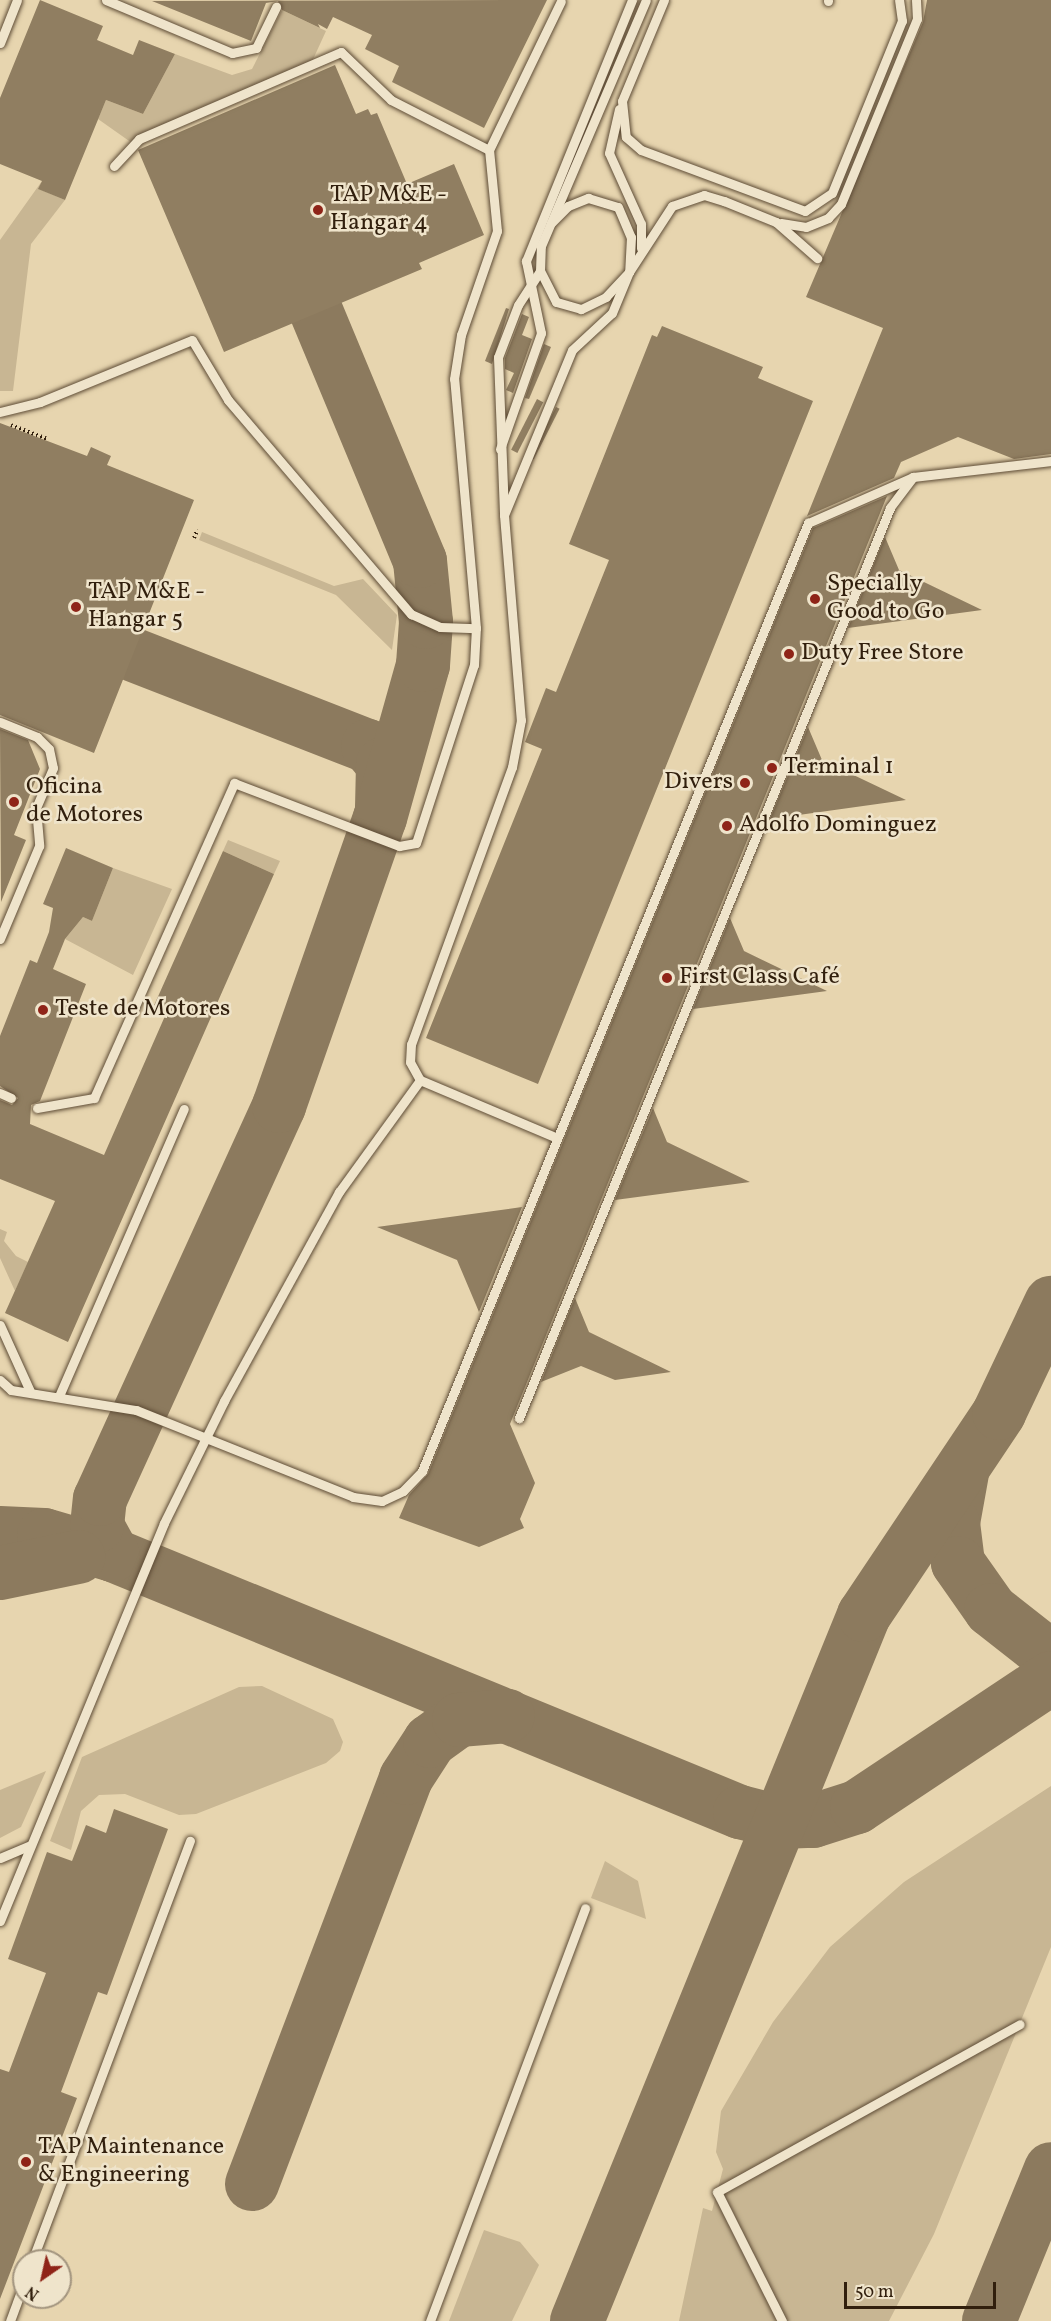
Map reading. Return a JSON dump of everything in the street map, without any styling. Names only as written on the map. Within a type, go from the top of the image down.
[{"type":"lane","points":[[0,43],[17,0]]},
{"type":"lane","points":[[106,0],[232,53],[256,48],[276,7]]},
{"type":"lane","points":[[498,457],[541,333],[540,313],[528,286],[526,261],[632,0]]},
{"type":"lane","points":[[646,0],[541,246],[540,271],[556,302],[581,309],[606,297],[639,260],[658,221],[688,198],[704,195],[776,222],[806,227],[828,218],[841,204],[917,19],[916,0]]},
{"type":"lane","points":[[639,260],[641,224],[609,153],[622,101],[664,0]]},
{"type":"lane","points":[[622,101],[623,130],[641,150],[805,211],[832,193],[902,21],[899,0]]},
{"type":"lane","points":[[37,1108],[94,1098],[234,783],[399,846],[416,843],[474,664],[476,628],[454,379],[461,335],[497,231],[489,150],[561,1]]},
{"type":"lane","points":[[114,166],[132,143],[341,52],[391,100],[489,150]]},
{"type":"lane","points":[[504,515],[572,350],[612,313],[629,272],[631,237],[618,207],[588,198],[551,223]]},
{"type":"lane","points":[[776,222],[817,258]]},
{"type":"lane","points":[[540,271],[528,286],[498,357],[498,457],[521,720],[512,767],[411,1044],[410,1062],[420,1080],[556,1138]]},
{"type":"lane","points":[[0,412],[40,402],[192,340],[228,400],[411,614],[440,627],[476,628]]},
{"type":"lane","points":[[0,1380],[11,1390],[30,1391],[136,1410],[353,1497],[382,1501],[403,1491],[422,1471],[807,523],[914,477],[1051,461]]},
{"type":"lane","points":[[519,1418],[890,508],[914,477]]},
{"type":"lane","points":[[0,722],[37,737],[49,749],[53,768],[36,807],[39,846],[0,939]]},
{"type":"lane","points":[[0,1921],[164,1523],[205,1438],[288,1276],[339,1192],[420,1080]]},
{"type":"lane","points":[[0,1094],[10,1098]]},
{"type":"lane","points":[[59,1396],[184,1108]]},
{"type":"lane","points":[[0,1325],[30,1391]]},
{"type":"lane","points":[[37,2249],[190,1841]]},
{"type":"lane","points":[[0,1858],[30,1845]]},
{"type":"lane","points":[[430,2321],[585,1908]]},
{"type":"lane","points":[[782,2321],[717,2192],[1020,2024]]},
{"type":"path","points":[[11,425],[48,439]]},
{"type":"path","points":[[194,538],[197,530]]},
{"type":"shaded area","points":[[282,10],[326,31],[310,66],[132,143],[98,119],[106,100],[143,114],[175,54],[232,75],[252,69]]},
{"type":"shaded area","points":[[42,181],[39,189],[65,200],[31,244],[13,391],[0,391],[0,240]]},
{"type":"shaded area","points":[[202,532],[334,586],[363,579],[397,615],[392,650],[336,595],[199,540]]},
{"type":"shaded area","points":[[228,840],[280,861],[274,874],[223,851]]},
{"type":"shaded area","points":[[113,868],[172,889],[133,975],[65,939],[83,917],[92,921]]},
{"type":"shaded area","points":[[0,1229],[7,1232],[4,1241],[16,1256],[28,1262],[15,1291],[0,1258]]},
{"type":"shaded area","points":[[262,1686],[333,1719],[343,1742],[340,1751],[326,1763],[196,1814],[179,1815],[125,1794],[99,1795],[81,1811],[71,1850],[50,1841],[82,1757],[239,1687]]},
{"type":"shaded area","points":[[46,1771],[21,1827],[0,1838],[0,1790]]},
{"type":"shaded area","points":[[1051,1786],[1051,1947],[934,2234],[889,2321],[679,2321],[703,2208],[712,2211],[723,2169],[716,2152],[721,2111],[773,2022],[830,1947],[904,1882]]},
{"type":"shaded area","points":[[605,1861],[638,1881],[646,1919],[591,1898]]},
{"type":"shaded area","points":[[484,2230],[520,2242],[539,2265],[512,2321],[449,2321]]},
{"type":"building","points":[[40,0],[103,26],[97,40],[133,55],[139,40],[175,54],[143,114],[106,100],[65,200],[38,189],[42,181],[0,164],[0,98]]},
{"type":"building","points":[[547,0],[484,128],[392,82],[399,66],[365,49],[372,35],[333,17],[327,29],[318,24],[320,28],[282,10],[278,1],[266,3],[251,41],[152,1]]},
{"type":"building","points":[[927,0],[1051,0],[1051,454],[1014,459],[958,437],[901,462],[894,478],[807,516],[883,328],[806,297],[923,22]]},
{"type":"building","name":"TAP M&E - Hangar 4","points":[[335,65],[356,114],[368,109],[371,115],[377,113],[407,184],[454,164],[484,235],[419,263],[422,269],[224,352],[138,150]]},
{"type":"building","points":[[506,308],[509,309],[492,364],[485,361]]},
{"type":"building","points":[[522,314],[529,317],[522,335],[532,339],[513,393],[506,390],[514,373],[505,369],[505,358]]},
{"type":"building","points":[[662,326],[763,367],[758,378],[813,401],[538,1084],[426,1038],[542,749],[525,742],[546,688],[556,692],[609,560],[569,544],[652,335],[657,337]]},
{"type":"building","points":[[544,344],[551,347],[529,399],[525,398]]},
{"type":"building","points":[[537,399],[543,402],[517,453],[511,450]]},
{"type":"building","points":[[556,407],[560,409],[534,460],[530,458]]},
{"type":"building","name":"TAP M&E - Hangar 5","points":[[0,423],[87,456],[91,447],[111,456],[107,465],[194,500],[94,753],[0,715]]},
{"type":"building","points":[[887,496],[510,1424],[535,1483],[520,1519],[524,1528],[479,1547],[399,1518],[409,1495],[428,1474],[813,528]]},
{"type":"building","points":[[885,537],[899,570],[982,610],[848,628]]},
{"type":"building","points":[[808,727],[822,760],[906,800],[770,819]]},
{"type":"building","name":"Oficina de Motores","points":[[0,729],[28,740],[40,769],[14,835],[26,840],[1,902]]},
{"type":"building","points":[[66,848],[113,868],[92,921],[83,917],[65,939],[53,969],[86,984],[40,1101],[31,1105],[30,1124],[104,1155],[165,1016],[152,1010],[223,851],[274,874],[68,1342],[5,1313],[55,1201],[0,1179],[0,1100],[12,1105],[18,1098],[0,1086],[0,1036],[30,960],[37,963],[49,932],[53,908],[43,904]]},
{"type":"building","points":[[730,918],[744,951],[827,991],[693,1009]]},
{"type":"building","points":[[653,1108],[667,1142],[750,1182],[615,1200]]},
{"type":"building","points":[[522,1207],[479,1312],[457,1260],[377,1227]]},
{"type":"building","points":[[575,1298],[589,1332],[671,1372],[615,1380],[581,1366],[541,1382]]},
{"type":"building","points":[[114,1809],[168,1829],[107,1995],[98,1992],[61,2092],[77,2098],[19,2249],[12,2249],[12,2268],[0,2299],[0,2069],[9,2072],[46,1973],[8,1959],[47,1852],[72,1861],[86,1825],[106,1833]]},
{"type":"taxiway","points":[[113,1555],[97,1526],[100,1499],[279,1106],[380,818],[423,665],[426,622],[420,561],[317,313]]},
{"type":"taxiway","points":[[134,655],[368,746],[383,764],[382,807]]},
{"type":"taxiway","points":[[577,2321],[864,1615],[999,1413],[1051,1303]]},
{"type":"taxiway","points":[[962,1473],[953,1523],[958,1563],[991,1610],[1051,1657]]},
{"type":"taxiway","points":[[0,1533],[44,1535],[113,1555],[740,1812],[780,1822],[813,1821],[857,1807],[1051,1678]]},
{"type":"taxiway","points":[[0,1573],[78,1557]]},
{"type":"taxiway","points":[[252,2184],[406,1778],[430,1741],[459,1720],[508,1716]]},
{"type":"taxiway","points":[[989,2321],[1051,2169]]},
{"type":"place","name":"TAP M&E - Hangar 4","points":[[318,210]]},
{"type":"place","name":"Specially Good to Go","points":[[815,599]]},
{"type":"place","name":"TAP M&E - Hangar 5","points":[[76,607]]},
{"type":"place","name":"Duty Free Store","points":[[789,654]]},
{"type":"place","name":"Terminal 1","points":[[772,768]]},
{"type":"place","name":"Divers","points":[[745,783]]},
{"type":"place","name":"Oficina de Motores","points":[[14,802]]},
{"type":"place","name":"Adolfo Dominguez","points":[[727,826]]},
{"type":"place","name":"First Class Café","points":[[667,978]]},
{"type":"place","name":"Teste de Motores","points":[[43,1010]]},
{"type":"place","name":"TAP Maintenance & Engineering","points":[[26,2162]]}]
